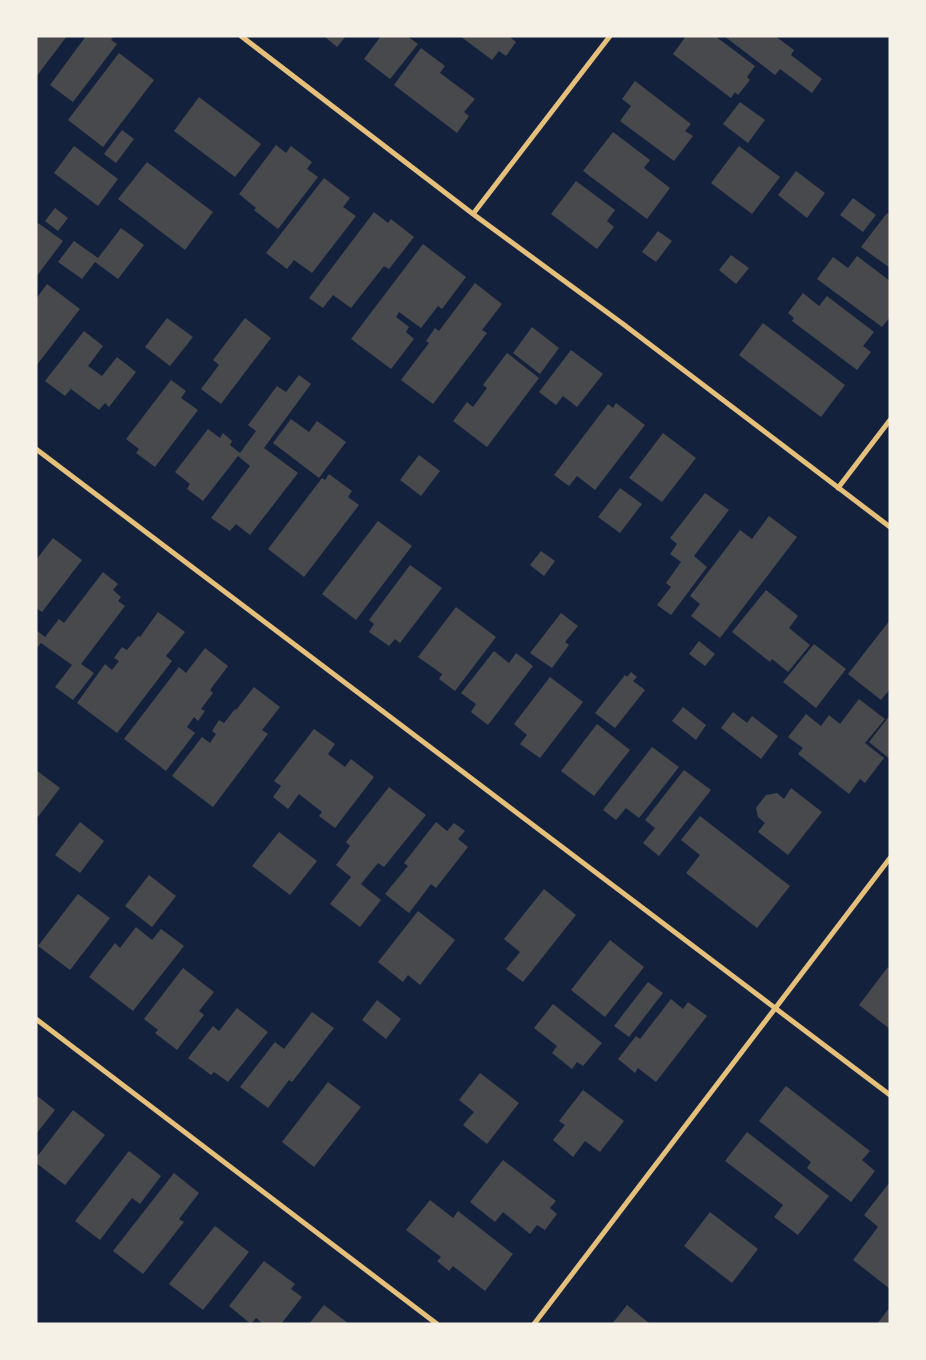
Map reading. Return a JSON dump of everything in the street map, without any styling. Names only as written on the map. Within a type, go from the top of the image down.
[{"type":"street","points":[[241,36],[473,214],[623,324],[890,527]]},
{"type":"street","points":[[473,214],[610,36]]},
{"type":"street","points":[[838,488],[890,420]]},
{"type":"street","points":[[36,449],[890,1096]]},
{"type":"street","points":[[534,1324],[890,858]]},
{"type":"street","points":[[36,1019],[437,1324]]},
{"type":"building","points":[[36,36],[67,36],[36,77]]},
{"type":"building","points":[[86,36],[114,36],[111,40],[117,44],[73,102],[50,85]]},
{"type":"building","points":[[324,36],[346,36],[337,47]]},
{"type":"building","points":[[381,36],[407,36],[418,44],[390,79],[364,59]]},
{"type":"building","points":[[460,36],[511,36],[516,42],[506,56],[499,51],[492,60]]},
{"type":"building","points":[[686,36],[715,36],[755,66],[747,77],[750,80],[738,95],[735,92],[731,98],[673,54]]},
{"type":"building","points":[[724,36],[775,36],[794,50],[791,55],[822,79],[812,93],[780,69],[775,75]]},
{"type":"building","points":[[421,48],[445,66],[440,73],[475,99],[464,112],[469,116],[457,133],[394,85]]},
{"type":"building","points":[[119,53],[154,80],[103,147],[68,120]]},
{"type":"building","points":[[635,81],[691,124],[685,131],[693,136],[674,161],[620,121],[631,106],[622,99]]},
{"type":"building","points":[[199,97],[261,144],[235,177],[174,131]]},
{"type":"building","points":[[740,102],[765,120],[748,143],[723,124]]},
{"type":"building","points":[[122,130],[134,139],[116,163],[104,154]]},
{"type":"building","points":[[613,132],[650,160],[644,168],[670,188],[647,219],[583,171]]},
{"type":"building","points":[[276,145],[286,153],[291,146],[312,162],[307,169],[318,177],[278,229],[254,210],[256,208],[239,194]]},
{"type":"building","points":[[74,146],[118,179],[98,206],[54,173]]},
{"type":"building","points":[[739,146],[780,177],[752,214],[711,183]]},
{"type":"building","points":[[147,162],[213,212],[185,250],[118,199]]},
{"type":"building","points":[[796,171],[825,193],[807,218],[778,195]]},
{"type":"building","points":[[324,178],[350,198],[343,207],[356,216],[312,273],[294,260],[287,269],[266,253]]},
{"type":"building","points":[[576,181],[615,210],[607,221],[614,227],[597,249],[551,214]]},
{"type":"building","points":[[853,198],[876,215],[863,232],[840,215]]},
{"type":"building","points":[[55,208],[68,218],[58,231],[45,221]]},
{"type":"building","points":[[374,212],[388,223],[391,219],[414,237],[389,269],[384,266],[351,308],[333,295],[323,308],[309,298]]},
{"type":"building","points":[[887,213],[890,215],[890,268],[861,247]]},
{"type":"building","points":[[38,223],[63,241],[36,277],[36,225]]},
{"type":"building","points":[[121,228],[144,245],[118,279],[95,262],[82,279],[58,262],[74,241],[98,258]]},
{"type":"building","points":[[658,231],[672,241],[656,262],[642,252]]},
{"type":"building","points":[[423,244],[466,277],[442,309],[438,306],[421,328],[399,312],[396,317],[409,327],[406,332],[414,339],[391,369],[351,339]]},
{"type":"building","points":[[731,255],[749,268],[736,284],[719,270]]},
{"type":"building","points":[[857,256],[890,281],[890,317],[882,327],[817,279],[833,257],[848,268]]},
{"type":"building","points":[[475,283],[502,304],[482,330],[487,333],[433,404],[401,380],[429,343],[426,341],[435,328],[439,331]]},
{"type":"building","points":[[47,284],[80,309],[36,366],[36,299]]},
{"type":"building","points":[[803,293],[819,306],[827,296],[874,332],[863,346],[871,352],[857,370],[792,321],[794,318],[788,313]]},
{"type":"building","points":[[167,318],[193,337],[170,366],[145,347]]},
{"type":"building","points":[[245,318],[271,338],[221,404],[201,389],[219,365],[213,360]]},
{"type":"building","points":[[763,323],[845,385],[821,417],[739,355]]},
{"type":"building","points":[[532,327],[559,348],[540,374],[513,353]]},
{"type":"building","points":[[84,331],[103,346],[88,366],[102,376],[117,357],[136,372],[109,407],[105,403],[99,410],[71,389],[65,396],[45,381]]},
{"type":"building","points":[[571,350],[603,374],[577,407],[563,396],[556,405],[539,392]]},
{"type":"building","points":[[507,353],[539,378],[487,447],[453,421],[467,402],[473,407],[487,388],[483,385]]},
{"type":"building","points":[[299,375],[311,384],[264,448],[298,473],[250,535],[236,524],[230,531],[211,518],[250,466],[238,456],[203,501],[187,489],[190,484],[175,472],[208,429],[220,438],[223,433],[232,441],[230,445],[240,453],[256,431],[248,425],[277,386],[286,392]]},
{"type":"building","points":[[171,380],[186,391],[181,398],[198,410],[155,467],[136,453],[139,449],[126,439]]},
{"type":"building","points":[[616,403],[645,425],[595,490],[577,476],[569,486],[554,475],[608,404],[613,408]]},
{"type":"building","points":[[291,419],[309,432],[317,421],[346,442],[319,478],[273,443]]},
{"type":"building","points":[[663,433],[696,458],[662,502],[629,478]]},
{"type":"building","points":[[419,455],[440,471],[421,496],[400,480]]},
{"type":"building","points":[[329,474],[352,491],[348,497],[359,505],[304,577],[268,549],[322,478],[325,480]]},
{"type":"building","points":[[620,488],[642,504],[620,533],[598,517]]},
{"type":"building","points":[[705,493],[729,510],[694,556],[707,567],[671,615],[657,605],[671,587],[666,583],[681,562],[670,554],[677,544],[670,538]]},
{"type":"building","points":[[769,516],[797,537],[720,638],[691,616],[700,604],[690,596],[740,530],[752,539]]},
{"type":"building","points":[[378,521],[412,546],[356,620],[322,594]]},
{"type":"building","points":[[53,538],[82,560],[42,612],[36,608],[36,560]]},
{"type":"building","points":[[541,551],[555,561],[544,576],[530,565]]},
{"type":"building","points":[[410,565],[442,588],[400,643],[395,639],[389,646],[369,632],[374,624],[369,620]]},
{"type":"building","points":[[103,572],[118,584],[113,590],[121,597],[118,601],[125,606],[81,664],[94,673],[73,700],[55,687],[72,665],[41,643],[36,649],[36,630],[45,637],[59,619],[64,623]]},
{"type":"building","points":[[766,590],[798,616],[789,628],[810,645],[788,672],[772,659],[770,662],[732,632]]},
{"type":"building","points":[[456,607],[496,637],[455,691],[439,679],[442,674],[418,657]]},
{"type":"building","points":[[158,612],[185,632],[166,656],[172,661],[117,733],[77,703],[105,664],[112,670],[119,661],[114,658],[122,647],[127,650],[138,636],[140,637]]},
{"type":"building","points":[[561,613],[578,626],[565,642],[569,645],[552,668],[530,653]]},
{"type":"building","points":[[890,620],[890,689],[881,700],[848,674]]},
{"type":"building","points":[[699,641],[715,654],[705,666],[689,654]]},
{"type":"building","points":[[814,644],[846,669],[816,708],[783,682]]},
{"type":"building","points":[[205,648],[228,666],[210,690],[213,693],[201,709],[205,711],[198,721],[194,717],[187,727],[195,733],[166,771],[124,739],[179,667],[186,673]]},
{"type":"building","points":[[494,651],[509,663],[516,653],[533,666],[488,725],[471,712],[476,704],[461,693]]},
{"type":"building","points":[[631,672],[637,677],[633,681],[645,690],[615,728],[595,713],[625,675],[627,677]]},
{"type":"building","points":[[550,677],[583,702],[540,758],[520,744],[527,735],[514,724]]},
{"type":"building","points":[[254,687],[280,707],[262,730],[268,734],[213,807],[172,776],[202,737],[210,743],[216,734],[212,731],[219,720],[224,723]]},
{"type":"building","points":[[859,699],[885,719],[865,743],[884,758],[865,783],[860,779],[849,794],[798,754],[803,748],[788,737],[806,714],[821,726],[829,715],[840,724]]},
{"type":"building","points":[[683,707],[706,725],[696,740],[672,721]]},
{"type":"building","points":[[733,712],[747,723],[752,716],[778,736],[761,759],[721,728]]},
{"type":"building","points":[[890,715],[890,759],[869,742]]},
{"type":"building","points":[[597,724],[630,750],[594,796],[561,771]]},
{"type":"building","points":[[314,729],[335,744],[328,754],[345,767],[351,759],[374,777],[335,828],[319,816],[322,812],[299,794],[288,809],[273,797],[281,786],[274,781]]},
{"type":"building","points":[[652,747],[679,767],[639,818],[626,808],[616,820],[603,810]]},
{"type":"building","points":[[36,770],[60,788],[38,817],[36,815]]},
{"type":"building","points":[[684,770],[711,790],[659,856],[643,843],[655,828],[645,820]]},
{"type":"building","points":[[389,787],[426,815],[384,867],[378,863],[361,884],[381,900],[360,927],[330,904],[351,877],[336,865],[350,846],[346,842]]},
{"type":"building","points":[[791,788],[822,812],[788,855],[758,832],[765,823],[758,817],[756,808],[766,795],[777,793],[784,799]]},
{"type":"building","points":[[700,816],[790,886],[757,928],[686,873],[700,855],[681,840]]},
{"type":"building","points":[[80,822],[104,841],[80,873],[55,855]]},
{"type":"building","points":[[436,822],[447,831],[454,823],[465,831],[458,839],[468,847],[436,888],[431,884],[409,913],[385,894],[408,866],[404,863]]},
{"type":"building","points":[[279,832],[317,861],[290,895],[252,866]]},
{"type":"building","points":[[149,875],[176,896],[152,927],[125,906]]},
{"type":"building","points":[[544,889],[576,915],[523,982],[506,969],[520,952],[504,939]]},
{"type":"building","points":[[78,894],[110,918],[70,970],[38,946]]},
{"type":"building","points":[[418,911],[455,940],[420,985],[408,975],[403,982],[378,962]]},
{"type":"building","points":[[136,927],[152,940],[161,929],[184,946],[133,1011],[89,977],[115,943],[120,948]]},
{"type":"building","points":[[610,940],[644,967],[605,1017],[571,990]]},
{"type":"building","points":[[888,967],[890,969],[890,1029],[859,1005]]},
{"type":"building","points":[[183,968],[214,992],[199,1011],[204,1015],[177,1050],[155,1033],[158,1030],[144,1019]]},
{"type":"building","points":[[648,982],[663,993],[629,1037],[614,1026]]},
{"type":"building","points":[[671,999],[683,1009],[688,1002],[707,1016],[656,1082],[638,1068],[635,1073],[618,1059],[636,1036],[640,1039]]},
{"type":"building","points":[[377,1000],[401,1019],[386,1039],[362,1020]]},
{"type":"building","points":[[553,1004],[602,1043],[583,1066],[577,1062],[572,1069],[552,1053],[557,1046],[534,1028]]},
{"type":"building","points":[[237,1008],[268,1032],[228,1082],[214,1072],[211,1075],[188,1058],[213,1026],[219,1031]]},
{"type":"building","points":[[312,1012],[334,1028],[292,1082],[289,1080],[268,1108],[240,1087],[275,1042],[284,1049]]},
{"type":"building","points":[[480,1073],[519,1103],[487,1144],[463,1125],[474,1112],[459,1100]]},
{"type":"building","points":[[328,1082],[361,1107],[314,1167],[282,1142]]},
{"type":"building","points":[[786,1086],[870,1151],[862,1160],[875,1171],[851,1202],[807,1168],[811,1162],[759,1121]]},
{"type":"building","points":[[583,1090],[624,1121],[600,1152],[585,1141],[573,1157],[553,1140],[565,1125],[559,1121]]},
{"type":"building","points":[[36,1095],[55,1110],[36,1134]]},
{"type":"building","points":[[73,1110],[105,1135],[65,1185],[36,1163],[36,1158]]},
{"type":"building","points":[[747,1132],[829,1196],[798,1235],[774,1217],[783,1205],[725,1161]]},
{"type":"building","points":[[129,1151],[161,1176],[140,1204],[132,1198],[100,1240],[75,1221]]},
{"type":"building","points":[[503,1160],[556,1201],[550,1208],[557,1214],[545,1230],[537,1225],[530,1234],[503,1212],[495,1222],[470,1202]]},
{"type":"building","points":[[174,1173],[199,1193],[179,1219],[184,1222],[143,1274],[113,1251]]},
{"type":"building","points":[[890,1182],[890,1289],[853,1260],[878,1227],[864,1215]]},
{"type":"building","points":[[430,1200],[453,1218],[458,1211],[513,1254],[485,1291],[453,1266],[449,1271],[437,1261],[441,1257],[406,1230]]},
{"type":"building","points":[[710,1212],[758,1249],[732,1283],[684,1246]]},
{"type":"building","points":[[215,1226],[249,1252],[203,1310],[169,1284]]},
{"type":"building","points":[[264,1261],[295,1284],[291,1289],[302,1297],[281,1324],[263,1324],[256,1318],[251,1324],[229,1306]]},
{"type":"building","points":[[324,1305],[349,1324],[309,1324]]},
{"type":"building","points":[[627,1305],[650,1324],[612,1324]]},
{"type":"building","points":[[890,1307],[890,1324],[877,1324]]}]
